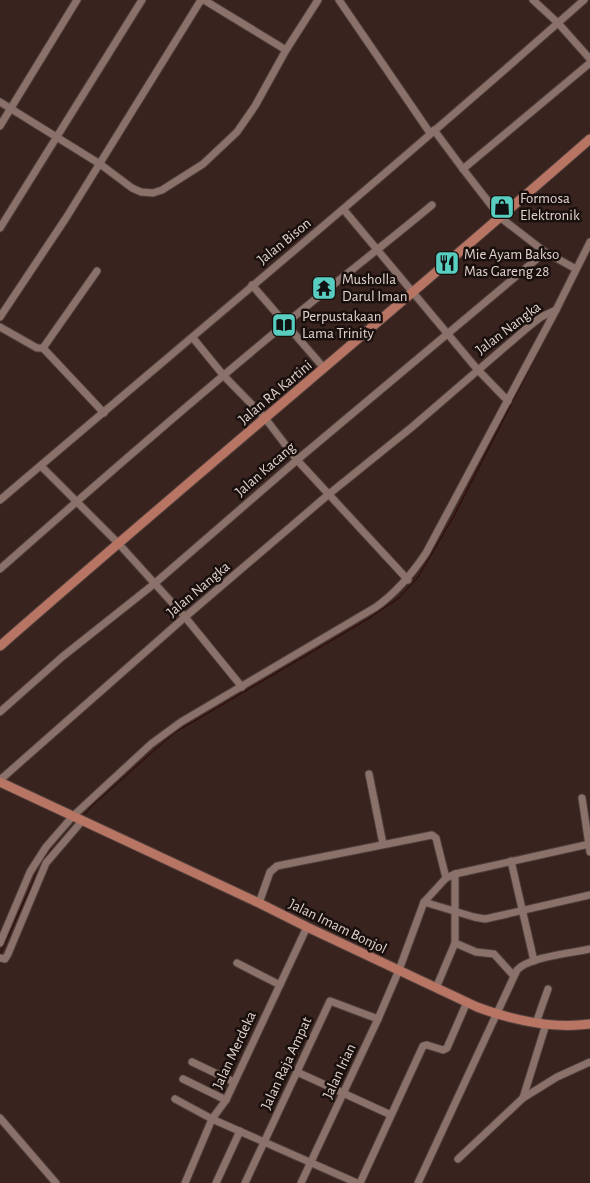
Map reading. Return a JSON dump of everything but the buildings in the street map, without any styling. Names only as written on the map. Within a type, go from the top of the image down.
[{"type":"main road","name":"Jalan RA Kartini","points":[[0,646],[118,543],[502,218],[590,139]]},
{"type":"main road","name":"Jalan Imam Bonjol","points":[[0,781],[436,988],[495,1014],[546,1024],[590,1024]]},
{"type":"street","points":[[0,126],[77,0]]},
{"type":"street","points":[[0,228],[142,0]]},
{"type":"street","points":[[0,317],[66,218],[203,0],[286,50]]},
{"type":"street","points":[[0,102],[100,164],[132,188],[141,192],[162,190],[203,164],[237,132],[255,106],[286,50],[318,0]]},
{"type":"street","points":[[339,0],[432,131],[502,218],[545,252],[576,269]]},
{"type":"street","points":[[533,0],[558,23],[590,58]]},
{"type":"street","name":"Jalan Bison","points":[[0,500],[193,338],[252,285],[344,210],[432,131],[584,0]]},
{"type":"street","points":[[463,169],[590,63]]},
{"type":"street","points":[[0,569],[285,324],[432,205]]},
{"type":"street","points":[[344,210],[477,369],[508,401]]},
{"type":"street","points":[[556,310],[590,242]]},
{"type":"street","name":"Jalan Kacang","points":[[2,710],[69,652],[154,584],[297,460],[545,252]]},
{"type":"street","points":[[43,348],[97,271]]},
{"type":"street","points":[[252,285],[324,368]]},
{"type":"street","name":"Jalan Nangka","points":[[0,781],[185,617],[329,494],[412,427],[477,369],[534,322],[556,310]]},
{"type":"street","name":"Jalan Nangka","points":[[0,943],[36,861],[46,847],[73,816],[151,744],[170,729],[376,607],[408,580],[426,553],[556,310]]},
{"type":"street","points":[[0,327],[37,348],[43,348],[104,412]]},
{"type":"street","points":[[193,338],[224,376],[265,418],[297,460],[408,580]]},
{"type":"street","points":[[40,466],[118,543],[185,617],[242,686]]},
{"type":"street","points":[[369,774],[383,844]]},
{"type":"street","points":[[582,798],[590,852]]},
{"type":"street","points":[[0,959],[4,959],[8,954],[23,922],[46,863],[82,821]]},
{"type":"street","points":[[259,903],[270,872],[277,866],[383,844],[435,836],[446,878]]},
{"type":"street","points":[[589,844],[455,874],[446,878],[424,902],[485,919],[590,895]]},
{"type":"street","points":[[511,862],[534,961]]},
{"type":"street","points":[[436,988],[454,943],[456,911],[455,874]]},
{"type":"street","name":"Jalan Irian","points":[[301,1183],[378,1019],[399,970],[424,902]]},
{"type":"street","name":"Jalan Merdeka","points":[[185,1183],[212,1119],[226,1100],[307,927]]},
{"type":"street","points":[[454,943],[472,951],[494,954],[513,975]]},
{"type":"street","points":[[418,1183],[513,975],[520,967],[534,961],[590,949]]},
{"type":"street","points":[[237,963],[280,985]]},
{"type":"street","points":[[536,1022],[548,990]]},
{"type":"street","name":"Jalan Raja Ampat","points":[[244,1183],[330,1001],[378,1019]]},
{"type":"street","points":[[175,1099],[212,1119],[264,1140],[359,1183],[423,1046],[427,1045],[443,1050],[447,1048],[467,1002]]},
{"type":"street","points":[[524,1098],[546,1024]]},
{"type":"street","points":[[192,1062],[234,1082]]},
{"type":"street","points":[[458,1159],[524,1098],[556,1077],[590,1062]]},
{"type":"street","points":[[297,1072],[391,1115]]},
{"type":"street","points":[[183,1080],[226,1100]]},
{"type":"street","points":[[0,1118],[56,1183]]},
{"type":"street","points":[[216,1183],[240,1131]]},
{"type":"waterway","points":[[565,301],[590,251]]},
{"type":"waterway","points":[[83,816],[174,733],[368,619],[399,598],[418,577],[454,516],[556,317]]},
{"type":"waterway","points":[[0,954],[44,858],[73,826]]},
{"type":"waterway","points":[[41,1161],[50,1171]]},
{"type":"place","name":"Formosa Elektronik","points":[[502,207]]},
{"type":"place","name":"Mie Ayam Bakso Mas Gareng 28","points":[[447,263]]},
{"type":"place","name":"Musholla Darul Iman","points":[[324,288]]},
{"type":"place","name":"Perpustakaan Lama Trinity","points":[[284,325]]}]
